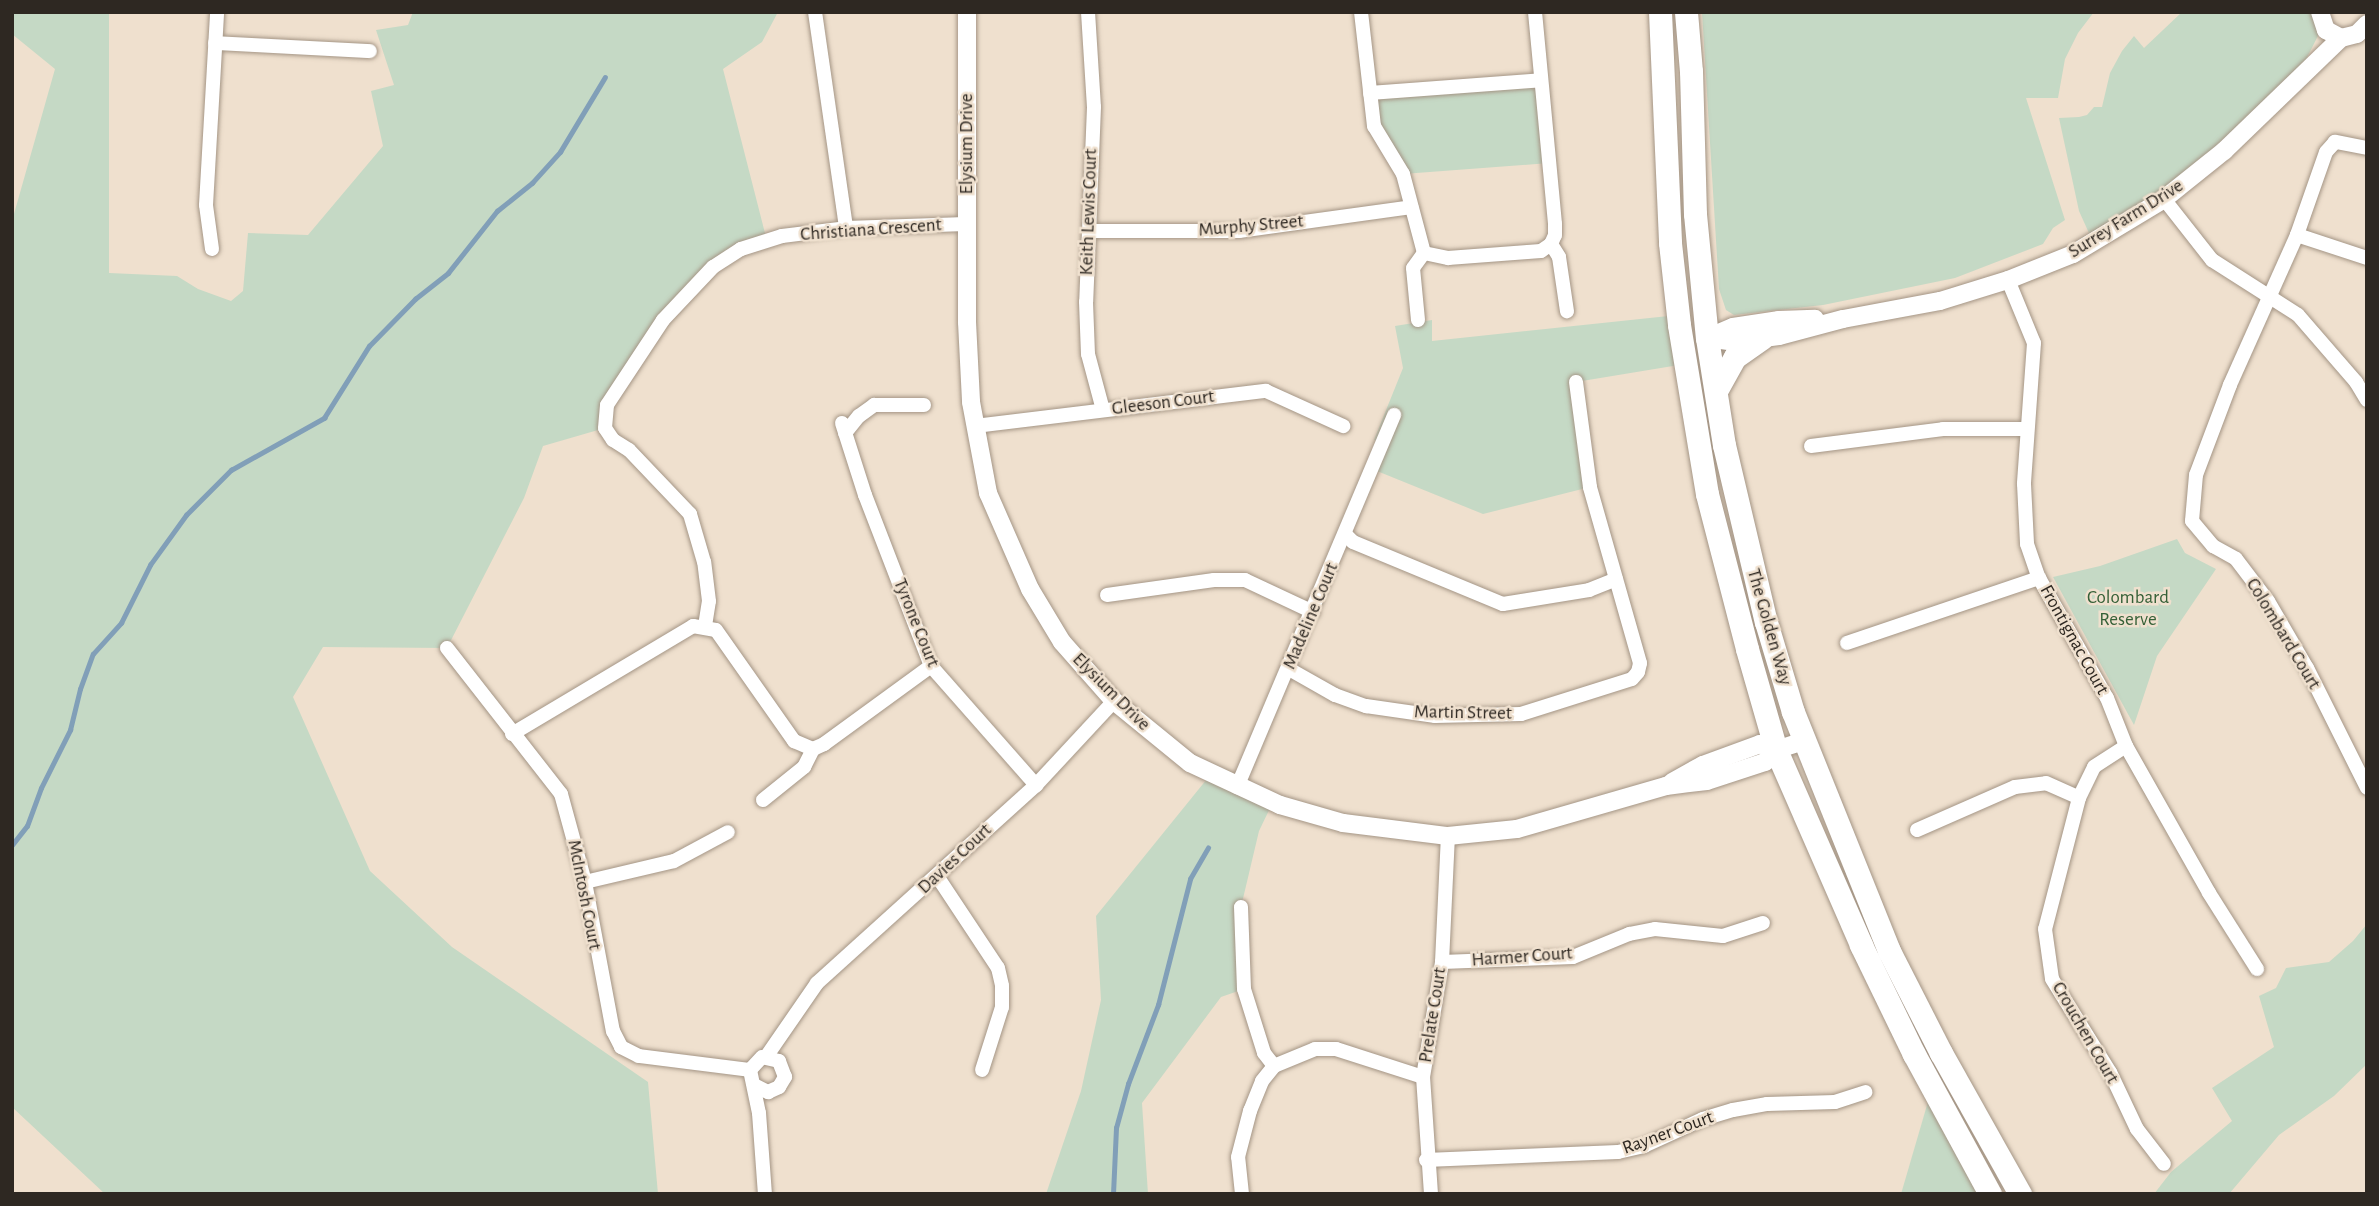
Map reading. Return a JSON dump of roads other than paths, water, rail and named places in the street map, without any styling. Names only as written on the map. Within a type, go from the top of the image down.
[{"type":"main road","name":"The Golden Way","points":[[1660,12],[1670,243],[1679,325],[1707,494],[1726,575],[1776,750],[1885,996],[1990,1194]]},
{"type":"main road","name":"The Golden Way","points":[[1686,12],[1691,71],[1695,214],[1707,338],[1743,535],[1769,633],[1804,741],[1889,951],[1954,1077],[2021,1194]]},
{"type":"main road","points":[[1679,325],[1707,338],[1691,390]]},
{"type":"main road","points":[[1716,391],[1735,357],[1762,338]]},
{"type":"street","points":[[212,249],[206,205],[217,12]]},
{"type":"street","points":[[815,12],[846,228]]},
{"type":"street","name":"Elysium Drive","points":[[957,12],[967,46]]},
{"type":"street","name":"Elysium Drive","points":[[967,12],[966,224],[970,375],[975,426],[988,493],[1030,589],[1062,642],[1114,701],[1190,763],[1280,805],[1343,823],[1448,836],[1517,829],[1666,786],[1703,765],[1760,744],[1776,750],[1804,741]]},
{"type":"street","name":"Keith Lewis Court","points":[[1088,12],[1094,107],[1086,302],[1088,354],[1103,410]]},
{"type":"street","points":[[1361,12],[1374,126],[1403,174],[1422,247],[1413,268],[1418,320]]},
{"type":"street","points":[[1422,247],[1461,257],[1541,251],[1551,244],[1555,235],[1555,224],[1535,12]]},
{"type":"street","points":[[2321,19],[2358,34]]},
{"type":"street","name":"Surrey Farm Drive","points":[[2295,81],[2321,19]]},
{"type":"street","name":"Surrey Farm Drive","points":[[1707,338],[1734,342],[1762,338],[1843,319],[1940,301],[2008,280],[2073,254],[2164,199],[2243,135],[2295,81],[2358,34]]},
{"type":"street","points":[[215,43],[370,51]]},
{"type":"street","points":[[1370,93],[1541,80]]},
{"type":"street","points":[[2270,298],[2297,235],[2326,152],[2335,142],[2367,148]]},
{"type":"street","points":[[2164,199],[2212,260],[2298,315],[2356,382],[2367,400]]},
{"type":"street","name":"Murphy Street","points":[[1089,231],[1238,231],[1412,207]]},
{"type":"street","name":"Christiana Crescent","points":[[705,626],[709,601],[704,562],[690,514],[629,450],[613,440],[605,428],[607,405],[663,320],[713,267],[741,249],[782,236],[846,228],[966,224]]},
{"type":"street","points":[[2297,235],[2367,258]]},
{"type":"street","points":[[1551,244],[1559,257],[1567,311]]},
{"type":"street","name":"Frontignac Court","points":[[2008,280],[2034,343],[2025,429],[2024,484],[2027,544],[2039,578],[2107,698],[2126,746],[2209,893],[2257,969]]},
{"type":"street","name":"Colombard Court","points":[[2270,298],[2230,385],[2196,475],[2192,521],[2213,546],[2236,559],[2268,601],[2307,668],[2367,788]]},
{"type":"street","name":"Surrey Farm Drive","points":[[1707,338],[1733,327],[1779,320],[1843,319]]},
{"type":"street","points":[[1345,534],[1353,542],[1503,604],[1590,590],[1616,579],[1587,472],[1576,382]]},
{"type":"street","name":"Gleeson Court","points":[[975,426],[1043,420],[1103,410],[1266,391],[1343,426]]},
{"type":"street","name":"Tyrone Court","points":[[924,405],[874,405],[844,428],[931,666],[1036,785]]},
{"type":"street","name":"Madeline Court","points":[[1237,787],[1345,534],[1378,441],[1394,415]]},
{"type":"street","points":[[1811,446],[1943,429],[2025,429]]},
{"type":"street","points":[[1847,643],[2039,578]]},
{"type":"street","name":"Martin Street","points":[[1289,669],[1335,695],[1366,706],[1447,716],[1521,714],[1618,686],[1638,672],[1640,663],[1616,579]]},
{"type":"street","points":[[1107,595],[1214,580],[1245,580],[1312,612]]},
{"type":"street","points":[[512,734],[693,626],[705,626],[716,630],[794,741],[813,749]]},
{"type":"street","name":"McIntosh Court","points":[[447,648],[561,794],[585,882],[613,1031],[621,1046],[639,1056],[750,1070]]},
{"type":"street","points":[[763,800],[804,767],[813,749],[824,744],[931,666]]},
{"type":"street","name":"Davies Court","points":[[766,1057],[817,983],[1036,785],[1114,701]]},
{"type":"street","name":"Crouchen Court","points":[[2126,746],[2094,767],[2079,798],[2045,929],[2052,979],[2110,1072],[2137,1129],[2164,1164]]},
{"type":"street","points":[[1917,830],[2015,787],[2046,783],[2079,798]]},
{"type":"street","points":[[585,882],[674,860],[728,832]]},
{"type":"street","name":"Prelate Court","points":[[1431,1194],[1426,1160],[1423,1077],[1442,962],[1448,836]]},
{"type":"street","points":[[937,876],[998,968],[1002,986],[1002,1007],[982,1069]]},
{"type":"street","points":[[1241,907],[1244,989],[1264,1053],[1274,1066]]},
{"type":"street","name":"Harmer Court","points":[[1442,962],[1573,957],[1629,934],[1655,929],[1723,936],[1763,923]]},
{"type":"street","name":"Davies Court","points":[[782,1065],[786,1038],[795,1014]]},
{"type":"street","points":[[1242,1194],[1238,1157],[1250,1111],[1262,1082],[1274,1066],[1315,1049],[1336,1049],[1423,1077]]},
{"type":"street","points":[[761,1088],[783,1082],[782,1065],[774,1058],[757,1060],[750,1070],[761,1088],[758,1113],[765,1194]]},
{"type":"street","name":"Rayner Court","points":[[1426,1160],[1618,1152],[1644,1146],[1703,1119],[1733,1111],[1767,1104],[1835,1102],[1865,1092]]},
{"type":"waterway","points":[[12,845],[27,826],[41,788],[70,730],[80,689],[93,654],[121,623],[150,565],[186,515],[231,470],[324,418],[369,346],[415,299],[448,273],[497,211],[532,183],[560,152],[605,77]]},
{"type":"waterway","points":[[1113,1194],[1116,1128],[1128,1084],[1158,1005],[1190,879],[1208,848]]},
{"type":"park label","name":"Colombard Reserve","points":[[2128,609]]}]
